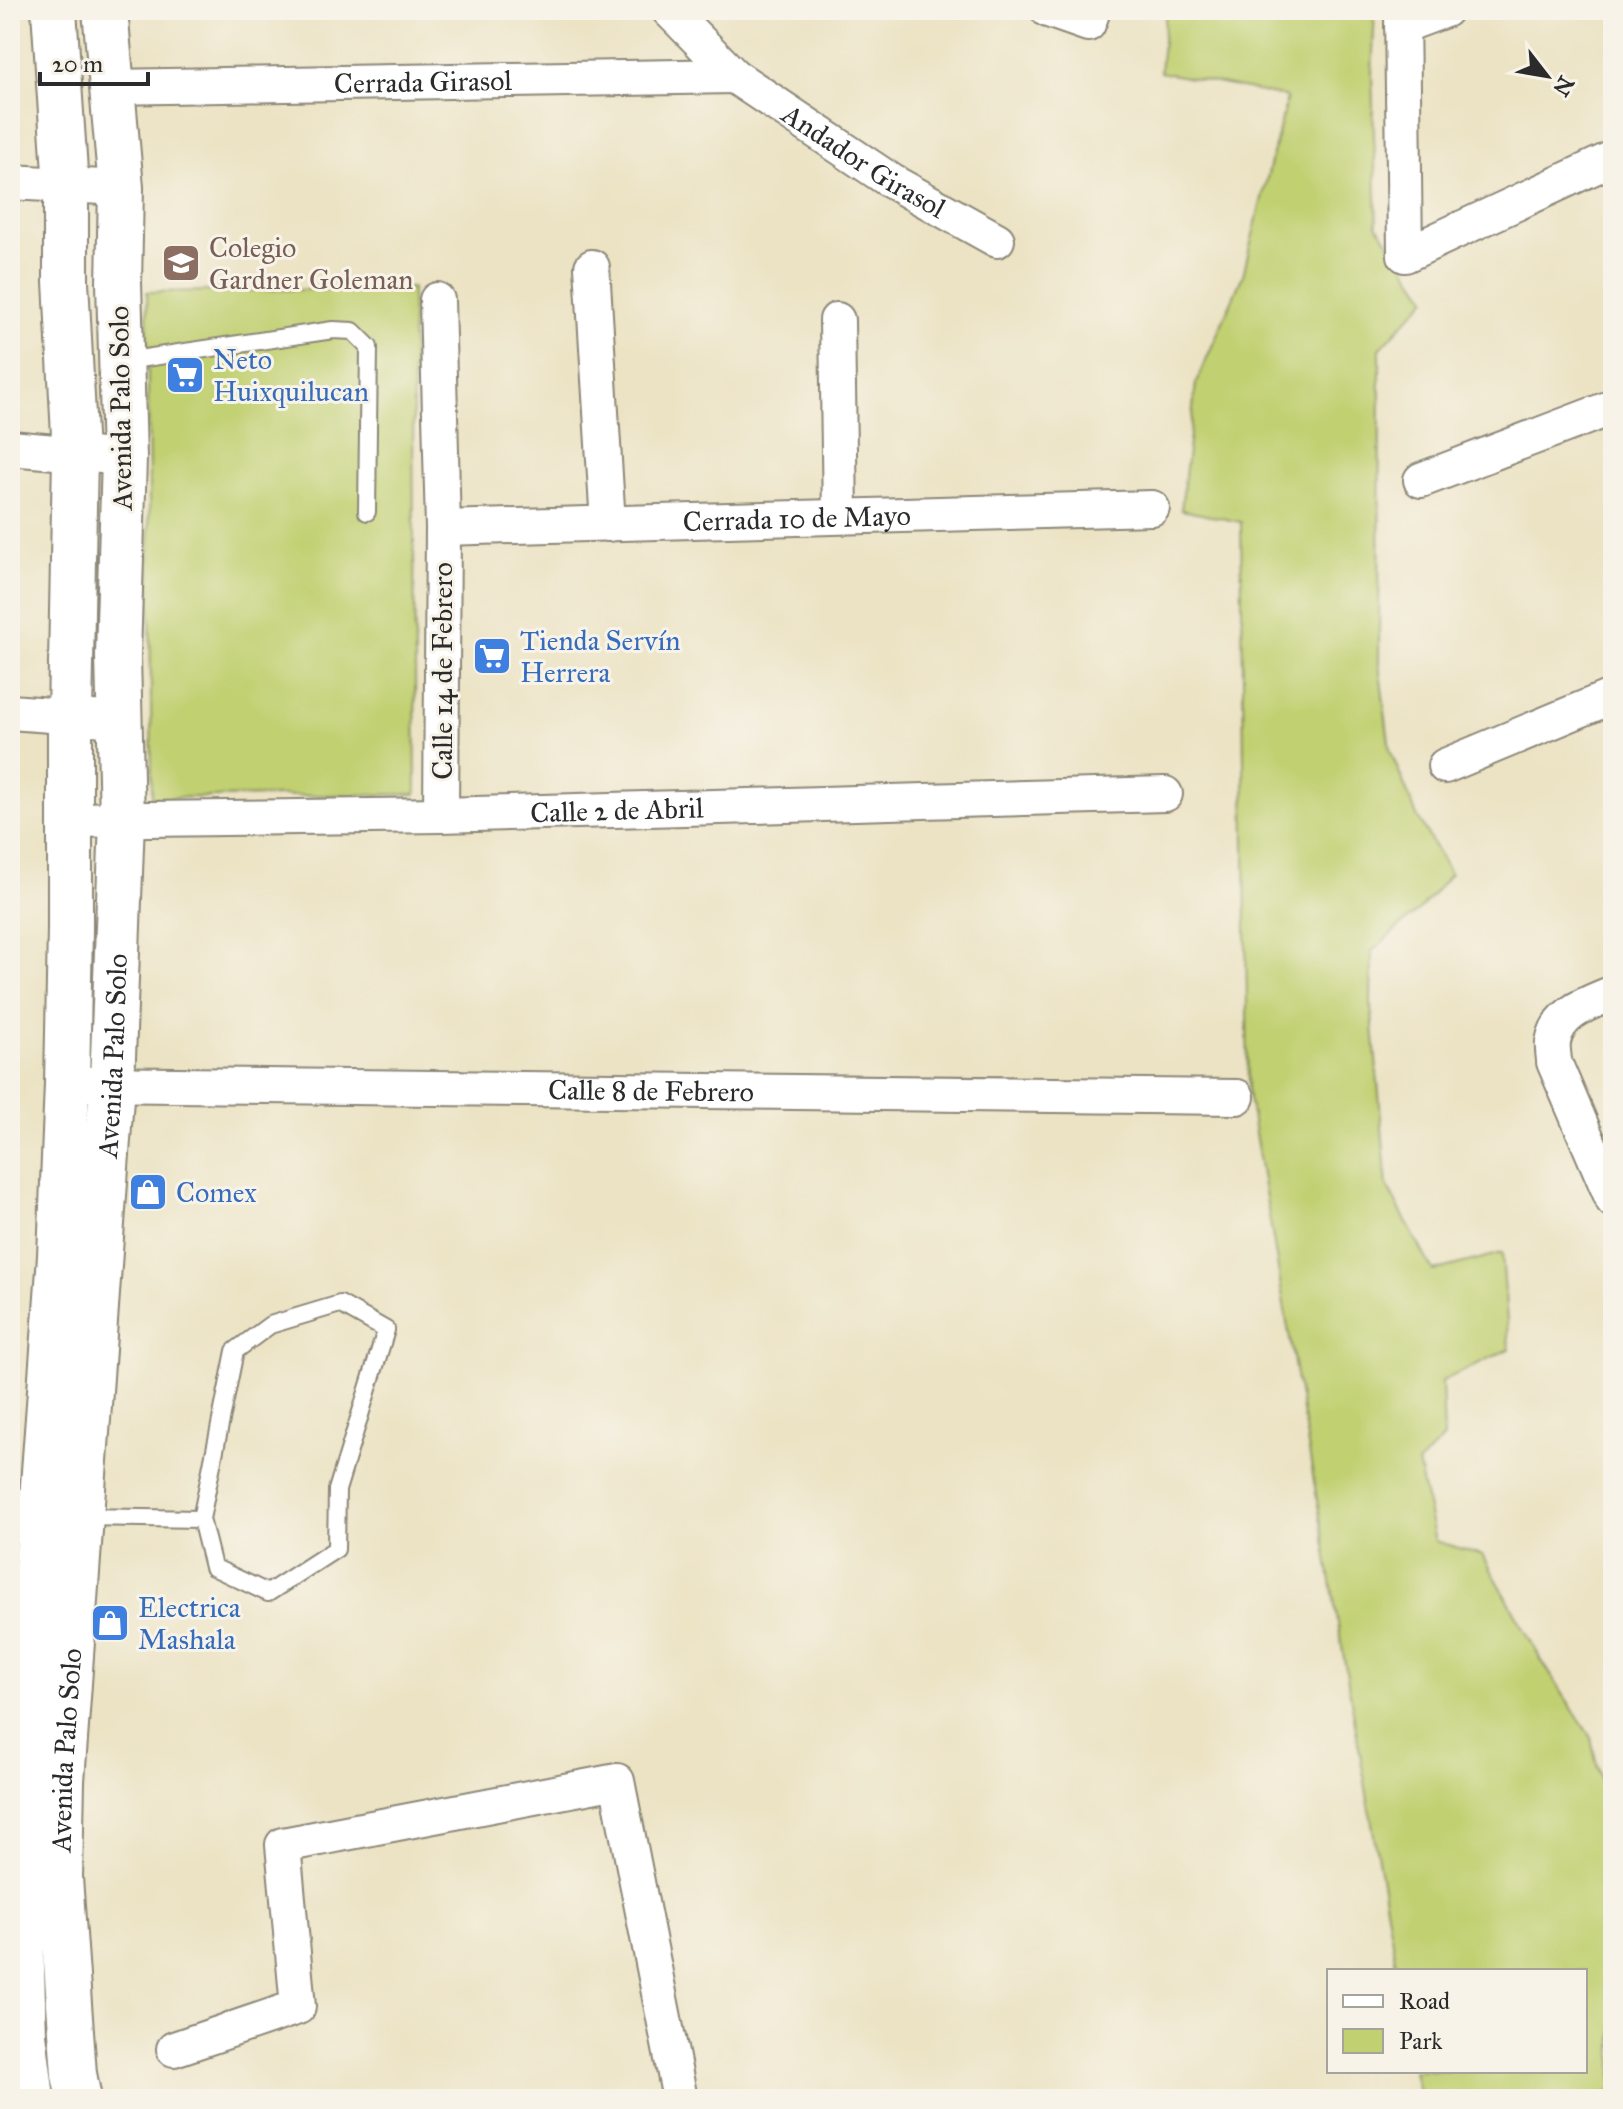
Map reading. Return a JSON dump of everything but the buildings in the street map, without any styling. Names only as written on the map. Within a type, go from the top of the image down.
[{"type":"main road","name":"Avenida Palo Solo","points":[[54,10],[66,186],[66,281],[75,455],[71,820],[67,1084],[60,1256],[31,1782],[60,1878],[74,2074],[79,2099]]},
{"type":"main road","name":"Avenida Palo Solo","points":[[32,2099],[23,2021],[19,1874],[31,1782],[82,1517],[112,1084],[122,820],[118,656],[124,458],[119,283],[121,188],[105,10]]},
{"type":"street","name":"Andador Girasol","points":[[669,10],[734,76],[891,181],[997,240]]},
{"type":"street","points":[[1048,10],[1090,17]]},
{"type":"street","points":[[1445,10],[1402,18],[1405,255],[1613,158]]},
{"type":"street","name":"Cerrada Girasol","points":[[111,87],[734,76]]},
{"type":"street","points":[[10,182],[121,188]]},
{"type":"street","points":[[592,267],[608,524]]},
{"type":"street","name":"Calle 14 de Febrero","points":[[437,300],[443,528],[441,815]]},
{"type":"street","points":[[837,320],[840,516]]},
{"type":"street","points":[[1421,480],[1613,407]]},
{"type":"street","points":[[10,448],[124,458]]},
{"type":"street","name":"Cerrada 10 de Mayo","points":[[443,528],[1152,508]]},
{"type":"street","points":[[1445,766],[1613,696]]},
{"type":"street","points":[[10,712],[119,720]]},
{"type":"street","name":"Calle 2 de Abril","points":[[71,820],[441,815],[1165,794]]},
{"type":"street","points":[[1613,993],[1577,1007],[1562,1023],[1553,1041],[1554,1062],[1613,1200]]},
{"type":"street","name":"Calle 8 de Febrero","points":[[67,1084],[1237,1097]]},
{"type":"street","points":[[174,2049],[298,2007],[283,1845],[617,1781],[680,2099]]},
{"type":"lane","points":[[121,362],[333,330],[353,331],[369,347],[367,512]]},
{"type":"lane","points":[[340,1304],[386,1330],[337,1490],[336,1549],[268,1593],[213,1567],[201,1519],[235,1351],[270,1325],[340,1304]]},
{"type":"lane","points":[[82,1517],[201,1519]]},
{"type":"green space","points":[[1166,10],[1375,10],[1372,74],[1377,225],[1427,298],[1380,349],[1379,664],[1390,750],[1417,816],[1450,874],[1422,907],[1372,951],[1371,1002],[1387,1186],[1433,1271],[1502,1253],[1509,1349],[1442,1381],[1444,1438],[1418,1463],[1435,1541],[1483,1555],[1542,1661],[1591,1738],[1613,1838],[1613,2091],[1592,2099],[1420,2099],[1414,2073],[1587,2073],[1587,1969],[1397,1969],[1248,1092],[1241,522],[1181,510],[1196,383],[1243,275],[1287,97],[1160,72]]},
{"type":"green space","points":[[412,288],[416,794],[152,798],[147,292]]},
{"type":"place","name":"Colegio Gardner Goleman","points":[[181,263]]},
{"type":"place","name":"Neto Huixquilucan","points":[[185,375]]},
{"type":"place","name":"Tienda Servín Herrera","points":[[492,656]]},
{"type":"place","name":"Comex","points":[[148,1192]]},
{"type":"place","name":"Electrica Mashala","points":[[110,1623]]}]
